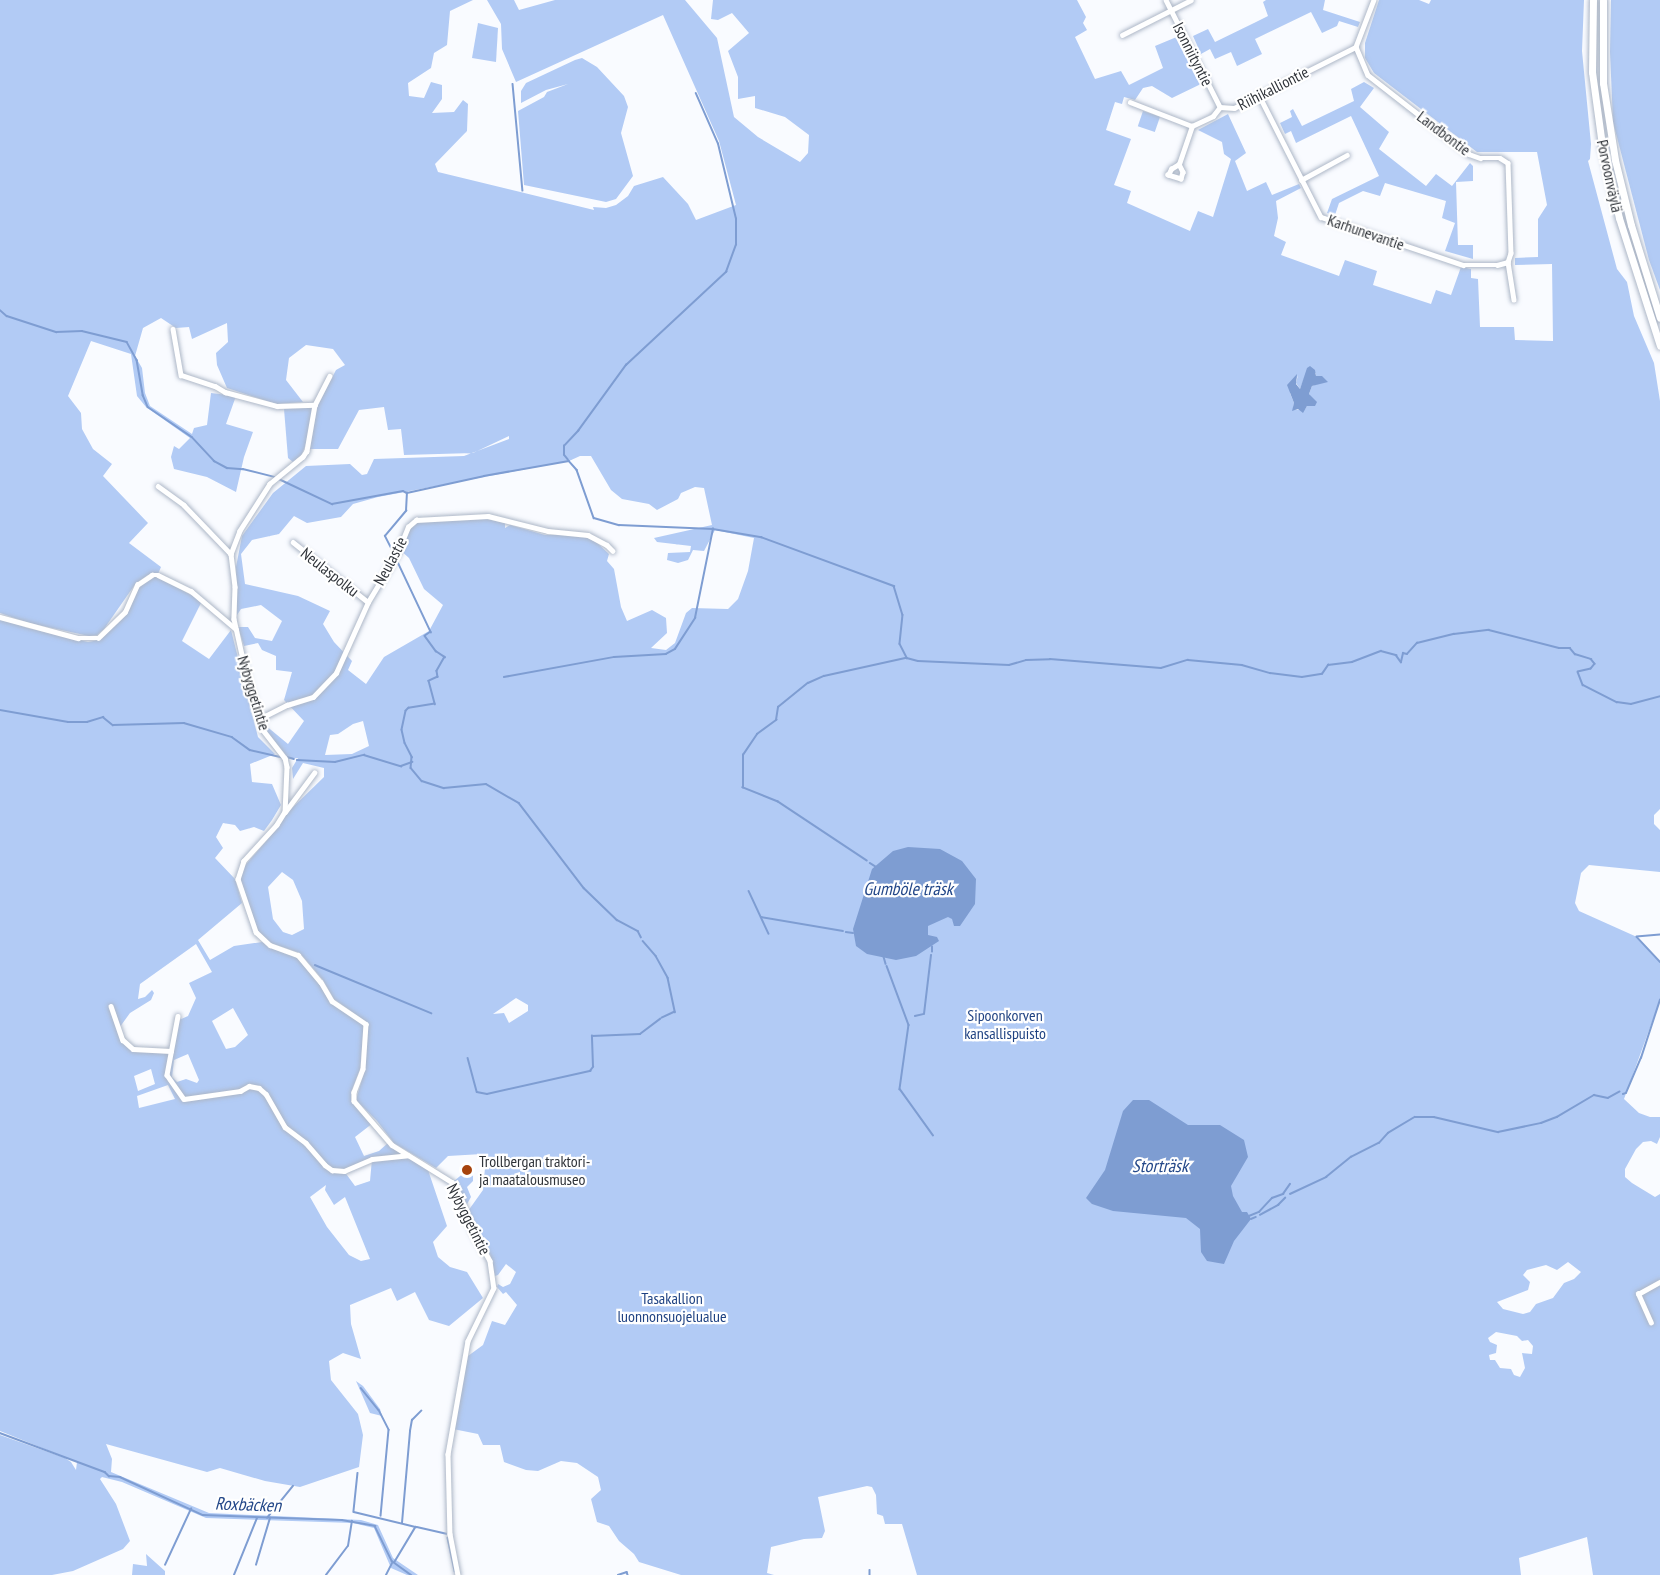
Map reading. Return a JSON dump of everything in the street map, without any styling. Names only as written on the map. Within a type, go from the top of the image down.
[{"type":"highway","name":"Porvoonväylä","points":[[1593,0],[1592,72],[1604,153],[1622,228],[1660,346]]},
{"type":"highway","name":"Porvoonväylä","points":[[1603,0],[1603,83],[1613,149],[1631,225],[1660,318]]},
{"type":"street","name":"Isonniityntie","points":[[1166,0],[1220,107]]},
{"type":"street","points":[[1122,35],[1191,0]]},
{"type":"street","points":[[1356,47],[1374,0]]},
{"type":"street","name":"Riihikalliontie","points":[[1192,126],[1213,116],[1220,107],[1234,108],[1356,47]]},
{"type":"street","name":"Landbontie","points":[[1356,47],[1368,75],[1470,154],[1480,158],[1500,158],[1508,163],[1511,253],[1508,262],[1512,274],[1514,300]]},
{"type":"street","name":"Karhunevantie","points":[[1259,95],[1301,180],[1323,218],[1463,265],[1497,265],[1508,262]]},
{"type":"street","points":[[1130,102],[1192,126],[1179,164]]},
{"type":"street","points":[[1301,180],[1347,155]]},
{"type":"street","points":[[173,328],[181,375],[215,386],[225,392],[277,406],[315,405]]},
{"type":"street","name":"Nybyggetintie","points":[[330,376],[315,405],[307,451],[303,458],[270,484],[240,531],[231,554],[236,629],[263,730],[285,758],[287,791],[285,812],[278,825],[244,861],[238,872],[239,886],[251,923],[264,942],[293,952],[305,960],[332,1001],[366,1024],[363,1069],[354,1092],[354,1101],[392,1145],[452,1182],[460,1195],[474,1233],[488,1254],[494,1283],[492,1293],[468,1341],[447,1466],[450,1534],[458,1575]]},
{"type":"street","points":[[158,486],[184,506],[231,554]]},
{"type":"street","name":"Neulastie","points":[[259,719],[313,697],[342,664],[368,602],[395,557],[408,526],[416,520],[477,515],[548,531],[578,533],[597,539],[613,551]]},
{"type":"street","name":"Neulaspolku","points":[[293,542],[368,602]]},
{"type":"street","points":[[0,617],[78,638],[98,638],[125,612],[137,585],[152,575],[158,575],[191,591],[236,629]]},
{"type":"street","points":[[285,812],[314,773]]},
{"type":"street","points":[[111,1006],[123,1041],[133,1049],[171,1051]]},
{"type":"street","points":[[178,1016],[167,1075],[184,1099],[240,1091],[249,1086],[259,1088],[266,1094],[285,1127],[306,1143],[328,1168],[344,1171],[372,1159],[408,1155]]},
{"type":"street","points":[[1651,1323],[1638,1294],[1660,1282]]},
{"type":"green space","points":[[0,0],[473,0],[450,11],[447,45],[434,53],[431,68],[408,83],[409,96],[424,98],[431,82],[442,85],[442,99],[432,113],[454,112],[463,100],[468,104],[467,131],[435,164],[438,172],[594,210],[593,207],[606,208],[616,205],[628,196],[634,186],[663,177],[688,204],[696,220],[736,205],[719,141],[663,15],[516,82],[502,49],[501,24],[487,0],[514,0],[519,10],[555,0],[685,0],[717,38],[734,117],[758,137],[800,162],[808,153],[809,135],[785,117],[755,108],[755,96],[738,99],[738,77],[728,51],[749,33],[732,13],[718,20],[711,19],[713,0],[1077,0],[1086,17],[1083,23],[1087,30],[1075,37],[1095,79],[1121,71],[1129,85],[1163,68],[1155,46],[1179,36],[1203,83],[1172,98],[1152,86],[1143,88],[1135,100],[1124,97],[1122,104],[1115,102],[1106,130],[1131,139],[1114,185],[1131,191],[1127,203],[1190,231],[1198,211],[1213,217],[1231,159],[1224,154],[1222,142],[1198,130],[1228,114],[1246,153],[1235,161],[1247,191],[1266,182],[1272,195],[1299,184],[1301,188],[1276,201],[1278,218],[1274,236],[1286,242],[1281,255],[1339,276],[1345,260],[1377,271],[1373,285],[1431,304],[1436,290],[1451,295],[1461,267],[1471,269],[1471,278],[1478,279],[1480,327],[1514,327],[1515,340],[1553,341],[1552,264],[1515,265],[1515,258],[1538,257],[1538,219],[1547,205],[1537,152],[1477,152],[1374,73],[1365,58],[1365,43],[1379,0],[1419,0],[1429,4],[1431,0],[1584,0],[1582,51],[1591,144],[1588,161],[1617,269],[1627,282],[1634,316],[1654,363],[1660,401],[1660,809],[1654,815],[1654,824],[1660,830],[1660,872],[1589,865],[1581,873],[1575,903],[1579,911],[1637,937],[1660,962],[1660,1000],[1624,1099],[1639,1113],[1650,1117],[1660,1117],[1660,1137],[1657,1144],[1651,1141],[1643,1142],[1636,1149],[1625,1169],[1625,1177],[1655,1197],[1660,1194],[1660,1575],[1593,1575],[1587,1537],[1519,1558],[1521,1575],[917,1575],[902,1524],[885,1524],[883,1516],[877,1514],[876,1495],[872,1487],[867,1486],[818,1497],[825,1531],[822,1538],[804,1539],[771,1547],[767,1573],[774,1575],[681,1575],[639,1562],[634,1554],[619,1541],[609,1526],[597,1522],[591,1499],[601,1490],[598,1477],[577,1463],[561,1461],[538,1471],[526,1470],[504,1462],[500,1445],[483,1445],[478,1434],[453,1429],[468,1356],[483,1345],[492,1321],[505,1325],[517,1305],[506,1292],[503,1294],[497,1287],[498,1284],[503,1287],[510,1284],[516,1272],[506,1264],[495,1276],[490,1254],[474,1228],[468,1211],[483,1190],[485,1168],[482,1154],[448,1156],[436,1168],[394,1143],[377,1121],[356,1100],[365,1069],[368,1023],[334,999],[323,980],[300,953],[271,943],[257,931],[240,879],[243,868],[279,826],[287,813],[324,777],[324,768],[303,763],[293,779],[292,768],[298,758],[289,759],[265,729],[265,725],[288,744],[304,721],[284,700],[292,672],[276,670],[276,656],[262,650],[258,643],[244,646],[238,627],[248,627],[255,638],[272,641],[282,621],[261,605],[241,609],[237,615],[236,567],[242,536],[273,493],[306,466],[350,464],[362,475],[367,474],[374,459],[464,456],[472,453],[404,455],[401,429],[388,430],[384,407],[359,410],[338,449],[310,449],[317,407],[336,370],[345,365],[333,349],[306,345],[289,358],[286,380],[303,402],[276,404],[227,388],[217,365],[216,353],[228,342],[227,323],[192,339],[189,327],[176,328],[161,318],[143,328],[135,356],[142,368],[145,393],[150,406],[192,434],[194,428],[207,425],[211,393],[236,396],[226,424],[253,432],[244,457],[236,492],[207,477],[174,469],[171,457],[174,446],[179,449],[190,438],[146,407],[137,396],[131,354],[91,341],[68,396],[81,413],[82,429],[93,449],[112,464],[103,476],[148,523],[129,543],[161,567],[158,574],[148,575],[136,583],[104,629],[97,635],[89,636],[29,623],[0,613]],"holes":[[[1316,373],[1316,376],[1322,376],[1320,383],[1312,386],[1309,394],[1312,399],[1305,409],[1293,410],[1294,403],[1290,393],[1298,375],[1296,383],[1300,389],[1305,376]],[[509,436],[509,439],[477,451]],[[580,456],[591,456],[611,490],[622,499],[649,504],[657,510],[678,499],[681,493],[695,487],[704,488],[712,525],[654,538],[657,542],[691,546],[690,552],[668,553],[667,560],[678,563],[688,560],[693,550],[704,551],[715,530],[754,538],[748,571],[738,599],[728,609],[692,608],[686,613],[675,643],[666,650],[651,648],[667,633],[666,618],[652,610],[627,621],[621,607],[614,569],[607,561],[609,554],[594,540],[577,535],[545,535],[510,525],[505,528],[505,523],[481,518],[414,523],[399,549],[409,558],[424,589],[443,605],[429,631],[384,657],[366,684],[348,670],[352,661],[334,642],[323,624],[330,611],[298,596],[245,584],[241,554],[252,540],[279,534],[294,516],[307,523],[341,517],[353,504],[378,497],[569,461]],[[363,721],[369,746],[352,754],[325,755],[330,735],[338,734],[353,724]],[[282,872],[293,880],[302,901],[304,929],[292,935],[283,932],[273,919],[268,887]],[[516,998],[528,1005],[528,1011],[509,1023],[504,1013],[493,1014]],[[1568,1262],[1581,1272],[1574,1279],[1564,1283],[1553,1298],[1536,1304],[1530,1312],[1523,1314],[1503,1309],[1497,1302],[1528,1290],[1530,1282],[1523,1275],[1527,1270],[1546,1265],[1557,1270]],[[1496,1332],[1517,1336],[1522,1341],[1528,1340],[1533,1346],[1532,1354],[1522,1353],[1525,1368],[1520,1377],[1514,1375],[1511,1369],[1500,1368],[1495,1360],[1490,1360],[1489,1355],[1496,1353],[1497,1345],[1490,1342],[1488,1338]]]},
{"type":"green space","points":[[1266,0],[1325,0],[1323,10],[1360,22],[1358,27],[1339,21],[1337,26],[1322,33],[1311,12],[1255,39],[1262,54],[1237,66],[1231,52],[1215,59],[1210,49],[1201,54],[1193,36],[1208,29],[1215,42],[1254,23],[1268,16],[1263,2]]},
{"type":"green space","points":[[1611,0],[1660,0],[1660,290],[1649,260],[1613,122],[1610,52]]},
{"type":"green space","points":[[478,23],[498,28],[496,62],[472,58]]},
{"type":"green space","points":[[582,58],[597,67],[624,96],[628,107],[621,133],[633,176],[616,199],[606,202],[524,185],[518,111],[544,97],[547,92],[568,84],[546,90],[521,103],[521,91],[526,83]]},
{"type":"green space","points":[[1364,82],[1374,88],[1360,107],[1389,132],[1379,149],[1426,186],[1436,174],[1452,186],[1470,163],[1473,166],[1473,181],[1456,182],[1458,245],[1473,245],[1473,259],[1445,251],[1455,223],[1442,218],[1446,201],[1385,183],[1380,196],[1363,191],[1339,203],[1335,215],[1327,213],[1332,199],[1379,176],[1351,116],[1296,143],[1291,131],[1285,134],[1280,123],[1292,117],[1290,111],[1293,109],[1302,126],[1354,101],[1351,89]]},
{"type":"green space","points":[[1143,111],[1160,117],[1155,132],[1138,126]]},
{"type":"green space","points":[[307,406],[313,409],[308,439],[301,456],[293,462],[288,458],[284,409]]},
{"type":"green space","points":[[156,576],[202,601],[182,641],[209,659],[231,630],[258,737],[275,754],[250,764],[252,782],[272,784],[281,805],[272,820],[264,831],[254,827],[240,831],[235,825],[223,823],[216,837],[223,848],[215,858],[235,879],[242,903],[198,940],[210,960],[234,946],[262,942],[297,957],[319,983],[330,1002],[364,1025],[360,1069],[351,1092],[351,1101],[373,1123],[355,1137],[364,1156],[379,1151],[388,1143],[427,1167],[447,1226],[433,1242],[438,1257],[450,1267],[467,1272],[483,1298],[449,1326],[429,1320],[415,1292],[397,1301],[391,1288],[350,1305],[351,1324],[361,1359],[343,1353],[329,1361],[331,1380],[358,1414],[363,1435],[359,1467],[300,1487],[265,1481],[220,1468],[207,1472],[106,1444],[112,1459],[111,1472],[209,1513],[361,1520],[378,1525],[393,1558],[418,1575],[407,1575],[391,1568],[374,1528],[353,1523],[206,1518],[122,1482],[102,1477],[100,1479],[116,1504],[130,1541],[123,1549],[73,1571],[52,1575],[0,1575],[0,1435],[65,1458],[76,1470],[77,1462],[0,1431],[0,618],[27,628],[88,642],[99,640],[127,611],[137,587],[146,579]],"holes":[[[196,944],[212,972],[189,983],[196,998],[188,1016],[179,1020],[172,1054],[132,1051],[122,1042],[117,1031],[130,1013],[151,1000],[154,993],[152,990],[145,997],[138,999],[140,984]],[[233,1008],[248,1035],[235,1047],[226,1049],[212,1021]],[[188,1054],[199,1080],[197,1083],[186,1079],[177,1082],[172,1077],[174,1060]],[[151,1069],[155,1084],[138,1091],[134,1076]],[[168,1085],[175,1099],[139,1108],[137,1096]],[[372,1159],[370,1181],[355,1186],[344,1171]],[[326,1185],[325,1190],[334,1205],[345,1197],[370,1259],[361,1261],[349,1255],[327,1227],[310,1197]]]},
{"type":"green space","points":[[470,1168],[473,1172],[473,1181],[467,1187],[471,1197],[467,1204],[454,1181]]},
{"type":"green space","points":[[356,1381],[363,1386],[380,1409],[382,1416],[370,1413]]},
{"type":"green space","points":[[146,1554],[165,1571],[165,1575],[132,1575],[133,1564],[147,1566]]},
{"type":"water","points":[[1310,366],[1315,370],[1316,376],[1322,376],[1328,382],[1312,386],[1309,394],[1317,402],[1315,406],[1307,406],[1303,413],[1298,409],[1292,411],[1294,403],[1287,385],[1297,374],[1296,384],[1300,389],[1307,368]]},
{"type":"water","name":"Gumböle träsk","points":[[908,847],[940,849],[962,861],[976,879],[975,904],[960,926],[954,926],[952,919],[948,917],[928,926],[928,935],[937,937],[939,941],[916,956],[896,960],[867,954],[856,946],[853,929],[872,869],[893,851]]},
{"type":"water","name":"Storträsk","points":[[1133,1100],[1149,1100],[1188,1125],[1220,1125],[1244,1140],[1248,1157],[1231,1186],[1233,1196],[1242,1212],[1247,1212],[1251,1219],[1234,1241],[1224,1264],[1207,1261],[1201,1252],[1200,1229],[1186,1218],[1113,1211],[1092,1204],[1086,1198],[1105,1170],[1123,1111]]},
{"type":"waterway","points":[[513,84],[523,191]]},
{"type":"waterway","points":[[568,460],[564,455],[564,446],[578,431],[626,365],[726,272],[736,245],[736,219],[718,144],[696,94]]},
{"type":"waterway","points":[[0,310],[7,316],[56,332],[82,331],[127,342],[137,360],[143,395],[148,407],[192,437],[214,461],[227,468],[243,469],[274,477]]},
{"type":"waterway","points":[[279,479],[332,504],[403,491],[407,493],[569,461],[577,470],[594,518],[619,525],[713,529],[761,537],[894,586],[903,615],[900,644],[907,658],[918,661],[1009,665],[1026,660],[1050,659],[1161,668],[1188,660],[1242,665],[1270,673],[1302,677],[1322,674],[1328,665],[1352,662],[1381,651],[1396,655],[1401,662],[1403,653],[1407,654],[1417,643],[1454,634],[1489,630],[1559,648],[1570,648],[1575,654],[1591,659],[1595,664],[1591,669],[1578,672],[1583,685],[1617,702],[1631,704],[1660,696]]},
{"type":"waterway","points":[[395,556],[385,536],[406,511],[407,493]]},
{"type":"waterway","points":[[504,677],[614,657],[666,654],[675,649],[695,618],[713,529]]},
{"type":"waterway","points":[[397,560],[431,632],[425,636],[436,651],[445,657],[437,671],[438,677],[429,681],[435,704],[409,708],[406,711],[402,730],[412,757],[411,768],[422,781],[444,788],[486,784],[519,803],[584,888],[617,920],[638,931],[641,937]]},
{"type":"waterway","points":[[867,861],[778,802],[743,788],[743,755],[757,734],[776,720],[778,707],[808,683],[824,676],[906,658]]},
{"type":"waterway","points":[[0,710],[68,722],[87,722],[103,717],[113,725],[184,723],[232,737],[250,750],[281,757]]},
{"type":"waterway","points":[[297,760],[335,762],[364,755],[401,766],[412,762]]},
{"type":"waterway","points":[[287,757],[294,759]]},
{"type":"waterway","points":[[870,863],[875,866]]},
{"type":"waterway","points":[[749,891],[769,934]]},
{"type":"waterway","points":[[761,917],[843,931]]},
{"type":"waterway","points":[[846,932],[853,933]]},
{"type":"waterway","points":[[1660,935],[1637,937],[1660,962]]},
{"type":"waterway","points":[[643,941],[656,956],[668,978],[675,1012],[662,1018]]},
{"type":"waterway","points":[[932,947],[932,952]]},
{"type":"waterway","points":[[915,1016],[924,1014],[931,955]]},
{"type":"waterway","points":[[884,957],[886,964]]},
{"type":"waterway","points":[[315,965],[431,1013]]},
{"type":"waterway","points":[[887,966],[909,1025],[900,1089],[933,1135]]},
{"type":"waterway","points":[[1623,1094],[1626,1093],[1641,1058],[1660,1000]]},
{"type":"waterway","points":[[468,1058],[477,1092],[487,1094],[590,1071],[593,1067],[592,1036],[640,1034],[660,1019]]},
{"type":"waterway","points":[[1290,1194],[1326,1177],[1351,1157],[1379,1143],[1388,1133],[1415,1117],[1434,1117],[1498,1132],[1541,1123],[1557,1117],[1594,1095],[1608,1098],[1619,1092]]},
{"type":"waterway","points":[[1249,1216],[1259,1212],[1272,1198],[1283,1194],[1290,1184]]},
{"type":"waterway","points":[[1260,1215],[1278,1205],[1285,1198]]},
{"type":"waterway","points":[[1251,1219],[1256,1217]]},
{"type":"waterway","points":[[361,1388],[379,1410],[389,1430],[381,1516]]},
{"type":"waterway","points":[[402,1523],[410,1431],[412,1420],[421,1411]]},
{"type":"waterway","name":"Roxbäcken","points":[[0,1433],[105,1472],[109,1476],[120,1477],[203,1515],[342,1520],[375,1526],[392,1561],[411,1575]]},
{"type":"waterway","points":[[358,1473],[354,1512],[416,1527],[395,1562]]},
{"type":"waterway","points":[[267,1518],[293,1486]]},
{"type":"waterway","points":[[165,1565],[191,1509]]},
{"type":"waterway","points":[[234,1575],[257,1518]]},
{"type":"waterway","points":[[256,1565],[270,1518]]},
{"type":"waterway","points":[[326,1575],[348,1546],[352,1521]]},
{"type":"waterway","points":[[417,1527],[447,1534]]},
{"type":"waterway","points":[[448,1538],[455,1571]]},
{"type":"waterway","points":[[386,1575],[392,1563]]},
{"type":"waterway","points":[[870,1570],[870,1575]]},
{"type":"waterway","points":[[618,1575],[627,1572],[628,1575]]},
{"type":"place","name":"Trollbergan traktori- ja maatalousmuseo","points":[[467,1170]]},
{"type":"park label","name":"Sipoonkorven kansallispuisto","points":[[1005,1024]]},
{"type":"park label","name":"Tasakallion luonnonsuojelualue","points":[[672,1307]]}]
